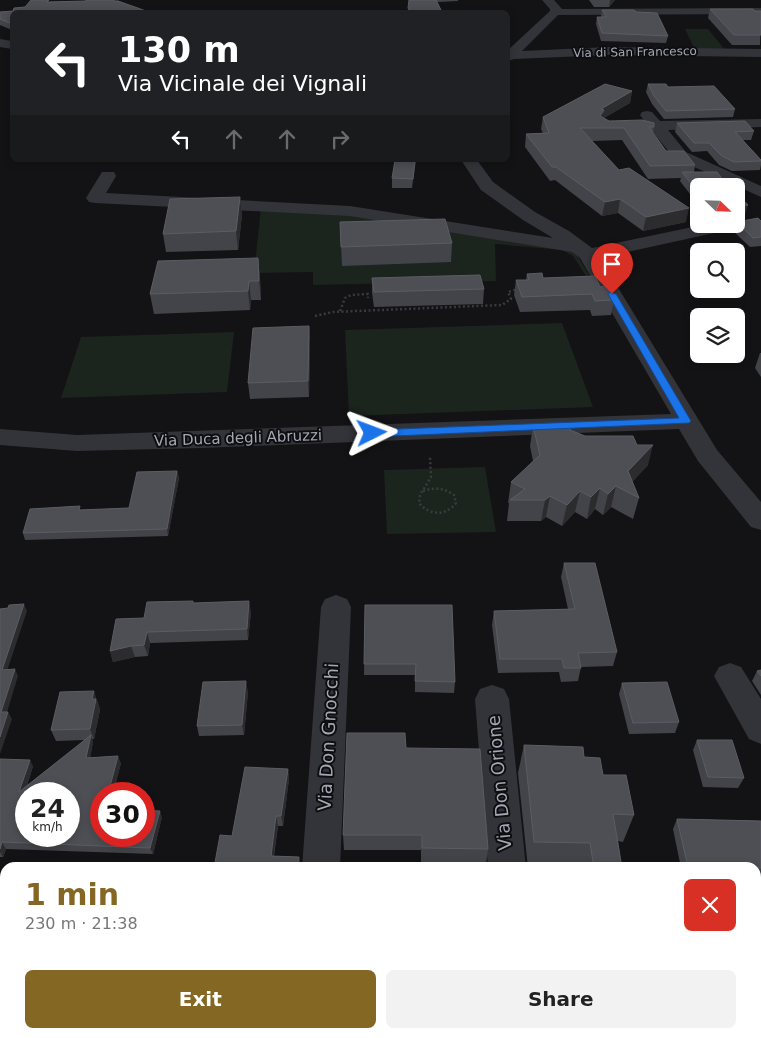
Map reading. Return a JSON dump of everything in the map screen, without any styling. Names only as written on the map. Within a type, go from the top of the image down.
[{"type":"street","points":[[548,0],[556,8],[555,12]]},
{"type":"street","points":[[510,52],[555,12],[761,11]]},
{"type":"street","name":"Via di San Francesco","points":[[510,52],[761,52]]},
{"type":"street","points":[[641,107],[654,126],[680,155],[761,192]]},
{"type":"street","points":[[607,127],[761,123]]},
{"type":"street","points":[[470,162],[487,186],[583,251],[707,455],[761,520]]},
{"type":"street","points":[[108,176],[95,198],[350,211],[583,251],[690,232]]},
{"type":"street","name":"Via Duca degli Abruzzi","points":[[0,437],[77,443],[686,421]]},
{"type":"street","name":"Via Don Gnocchi","points":[[321,862],[336,607]]},
{"type":"street","points":[[730,676],[761,729]]},
{"type":"street","name":"Via Don Orione","points":[[492,699],[506,862]]},
{"type":"path","points":[[315,316],[340,312],[502,305],[511,299],[508,292],[524,286]]},
{"type":"path","points":[[340,312],[345,298],[351,295],[368,294],[368,298]]},
{"type":"path","points":[[423,491],[433,488],[445,489],[454,495],[456,503],[450,510],[444,512],[426,510],[419,503],[420,495],[432,476],[430,456]]},
{"type":"shaded area","points":[[685,29],[708,29],[726,51],[695,50]]},
{"type":"shaded area","points":[[261,207],[356,214],[563,246],[577,255],[589,275],[586,276],[573,256],[562,250],[495,244],[496,281],[313,285],[313,272],[254,273]]},
{"type":"shaded area","points":[[562,323],[593,407],[349,416],[345,330]]},
{"type":"shaded area","points":[[234,332],[227,392],[61,398],[81,337]]},
{"type":"shaded area","points":[[485,467],[496,532],[387,534],[384,470]]},
{"type":"building","points":[[31,0],[49,0],[47,2],[114,0],[143,10],[13,10],[14,8],[25,7]]},
{"type":"building","points":[[409,0],[436,0],[441,10],[409,10]]},
{"type":"building","points":[[710,9],[753,9],[761,11],[761,35],[734,35]]},
{"type":"building","points":[[602,10],[634,10],[636,12],[657,13],[668,36],[602,33],[597,17],[607,17]]},
{"type":"building","points":[[10,11],[10,23],[0,19],[0,12]]},
{"type":"building","points":[[605,84],[632,91],[601,109],[604,110],[600,116],[609,121],[642,120],[654,123],[654,127],[649,127],[666,151],[684,151],[695,165],[650,166],[624,128],[580,128],[619,170],[629,168],[689,208],[646,217],[620,199],[605,202],[556,167],[552,167],[526,134],[549,133],[543,117]]},
{"type":"building","points":[[648,84],[666,84],[668,87],[714,86],[735,109],[666,111],[654,96]]},
{"type":"building","points":[[745,121],[754,131],[735,132],[761,161],[734,162],[722,156],[709,143],[694,143],[677,123]]},
{"type":"building","points":[[395,162],[415,162],[413,179],[392,178]]},
{"type":"building","points":[[682,172],[717,172],[722,178],[690,178],[690,182]]},
{"type":"building","points":[[240,197],[236,231],[163,234],[170,199]]},
{"type":"building","points":[[758,218],[761,221],[761,237],[753,238],[745,230],[745,220]]},
{"type":"building","points":[[445,219],[452,243],[341,247],[340,222]]},
{"type":"building","points":[[258,258],[259,281],[249,281],[248,291],[150,294],[158,261]]},
{"type":"building","points":[[542,273],[543,278],[595,276],[600,287],[606,286],[614,300],[595,301],[592,294],[522,297],[516,280],[529,280],[527,274]]},
{"type":"building","points":[[480,275],[484,289],[374,292],[372,278]]},
{"type":"building","points":[[309,326],[308,381],[248,383],[253,328]]},
{"type":"building","points":[[569,424],[570,430],[585,436],[633,436],[637,445],[653,445],[628,471],[639,498],[616,486],[608,494],[600,488],[591,497],[580,491],[567,505],[550,496],[545,500],[510,500],[525,489],[511,482],[540,455],[533,426]]},
{"type":"building","points":[[177,471],[167,529],[23,533],[30,509],[80,506],[79,510],[129,508],[137,472]]},
{"type":"building","points":[[564,563],[595,563],[617,652],[578,653],[581,668],[564,668],[562,659],[500,659],[494,611],[575,609]]},
{"type":"building","points":[[193,601],[193,603],[249,601],[247,629],[147,632],[144,645],[110,651],[116,619],[144,618],[147,602]]},
{"type":"building","points":[[24,604],[2,670],[15,669],[1,712],[8,712],[0,737],[0,609],[8,608],[9,605]]},
{"type":"building","points":[[365,605],[452,605],[455,682],[415,681],[416,664],[364,664]]},
{"type":"building","points":[[246,681],[242,725],[197,726],[203,682]]},
{"type":"building","points":[[667,682],[679,722],[633,723],[622,683]]},
{"type":"building","points":[[94,691],[92,699],[96,699],[90,729],[51,730],[60,692]]},
{"type":"building","points":[[347,733],[405,733],[406,748],[480,749],[488,849],[422,848],[422,835],[343,835]]},
{"type":"building","points":[[91,735],[86,758],[118,756],[111,782],[90,782],[90,846],[80,845],[80,782],[32,782]]},
{"type":"building","points":[[697,740],[732,740],[744,778],[708,777]]},
{"type":"building","points":[[524,745],[583,747],[584,757],[600,758],[603,775],[626,775],[634,815],[613,814],[621,862],[593,862],[590,843],[534,842]]},
{"type":"building","points":[[0,759],[30,760],[22,782],[15,782],[15,843],[2,842],[0,849]]},
{"type":"building","points":[[245,767],[288,769],[281,816],[276,816],[271,856],[299,857],[299,862],[215,862],[220,835],[232,836]]},
{"type":"building","points":[[155,811],[160,811],[155,830]]},
{"type":"building","points":[[677,819],[761,821],[761,862],[687,862]]},
{"type":"route","points":[[372,433],[686,421],[612,294]]}]
